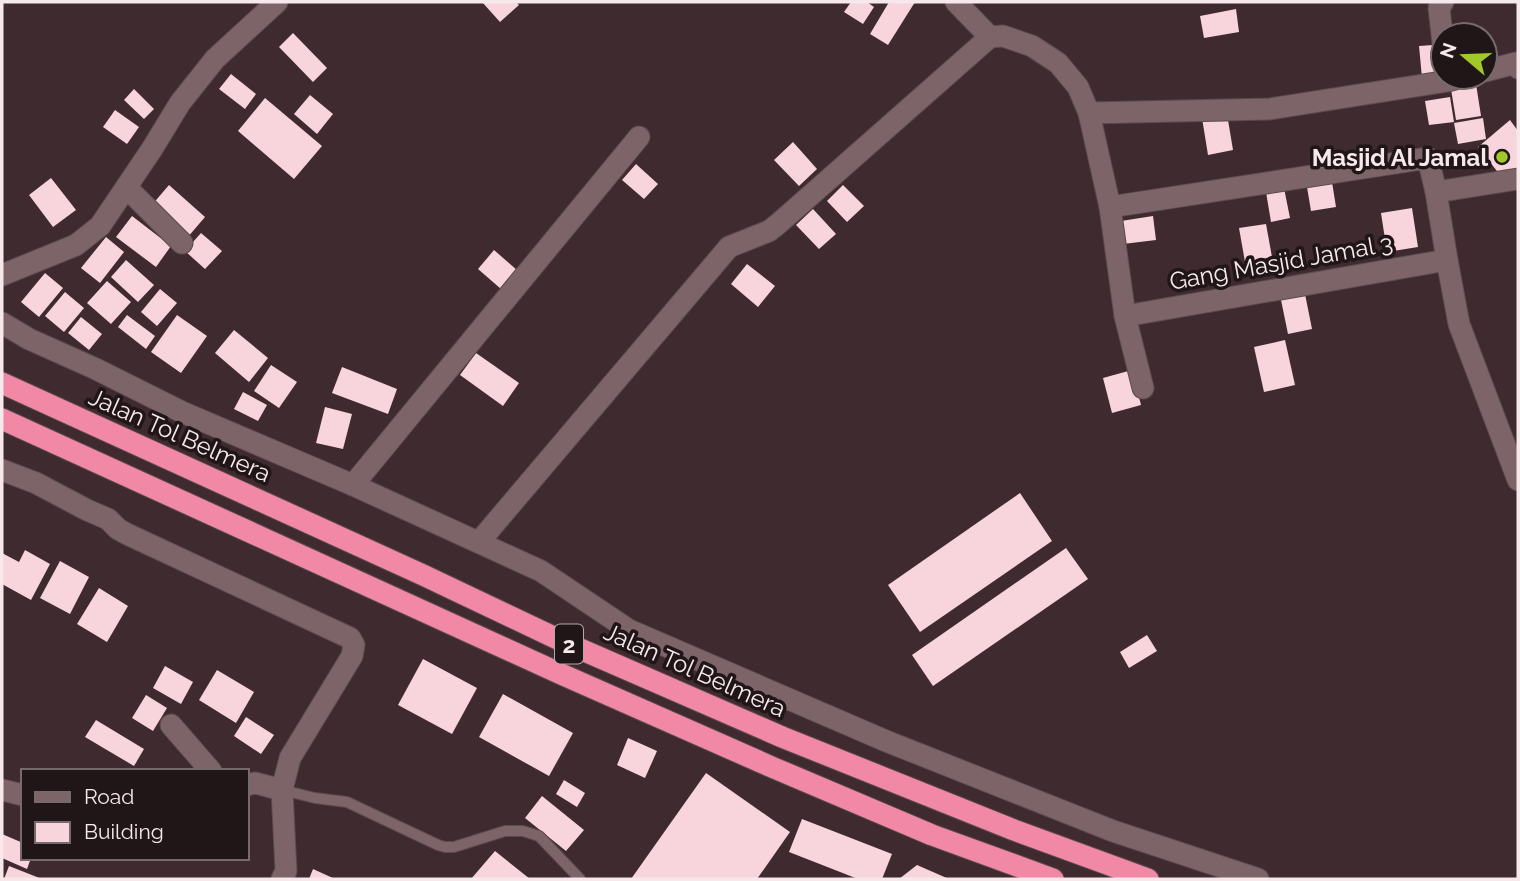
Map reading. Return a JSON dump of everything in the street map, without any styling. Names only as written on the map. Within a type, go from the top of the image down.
[{"type":"highway","name":"Jalan Tol Belmera","points":[[2,383],[564,642],[782,737],[1014,830],[1148,879]]},
{"type":"highway","name":"2","points":[[2,419],[611,696],[932,835],[1053,879]]},
{"type":"street","points":[[2,275],[76,245],[100,226],[187,94],[215,59],[277,2]]},
{"type":"street","points":[[956,2],[990,37]]},
{"type":"street","points":[[1440,21],[1439,8],[1443,2]]},
{"type":"street","points":[[478,542],[729,247],[769,231],[778,224],[990,37],[1003,36],[1032,46],[1058,63],[1078,87],[1089,113],[1110,207],[1125,316],[1143,388]]},
{"type":"street","points":[[1499,67],[1516,63],[1518,68]]},
{"type":"street","points":[[1089,113],[1270,109],[1429,82]]},
{"type":"street","points":[[353,485],[639,137]]},
{"type":"street","points":[[1110,207],[1428,158],[1459,324],[1518,480]]},
{"type":"street","points":[[1436,192],[1518,179]]},
{"type":"street","points":[[127,188],[183,243]]},
{"type":"street","name":"Gang Masjid Jamal 3","points":[[1125,316],[1447,260]]},
{"type":"street","points":[[2,323],[29,339],[182,412],[353,485],[541,571],[629,630],[848,724],[1113,831],[1258,879]]},
{"type":"street","points":[[2,470],[36,483],[108,520],[127,534],[351,638],[354,645],[352,656],[290,758],[282,790],[286,871],[282,879]]},
{"type":"street","points":[[172,725],[209,769]]},
{"type":"street","points":[[248,785],[255,783],[282,790]]},
{"type":"street","points":[[2,790],[21,794]]},
{"type":"lane","points":[[282,790],[347,802],[445,847],[454,847],[505,831],[523,831],[539,836],[580,879]]},
{"type":"building","points":[[482,2],[516,2],[519,5],[500,22]]},
{"type":"building","points":[[851,2],[867,2],[874,7],[863,24],[844,12]]},
{"type":"building","points":[[889,2],[915,2],[888,45],[870,34]]},
{"type":"building","points":[[1236,9],[1239,32],[1204,38],[1200,16]]},
{"type":"building","points":[[293,33],[327,68],[313,82],[279,47]]},
{"type":"building","points":[[1429,45],[1429,77],[1422,78],[1419,46]]},
{"type":"building","points":[[231,74],[256,94],[245,109],[219,89]]},
{"type":"building","points":[[134,89],[154,109],[144,119],[124,100]]},
{"type":"building","points":[[1451,91],[1477,91],[1481,116],[1456,120]]},
{"type":"building","points":[[310,95],[333,114],[317,134],[294,114]]},
{"type":"building","points":[[1450,97],[1454,122],[1429,125],[1425,101]]},
{"type":"building","points":[[265,98],[322,146],[294,179],[238,131]]},
{"type":"building","points":[[115,110],[139,127],[127,144],[103,127]]},
{"type":"building","points":[[1227,114],[1233,150],[1208,155],[1202,118]]},
{"type":"building","points":[[1483,118],[1486,139],[1458,144],[1454,123]]},
{"type":"building","name":"Masjid Al Jamal","points":[[1510,120],[1518,131],[1518,168],[1504,180],[1478,147]]},
{"type":"building","points":[[793,142],[817,169],[799,186],[774,160]]},
{"type":"building","points":[[636,164],[658,184],[644,199],[622,180]]},
{"type":"building","points":[[51,178],[76,210],[53,227],[29,195]]},
{"type":"building","points":[[1332,182],[1336,207],[1311,211],[1307,187]]},
{"type":"building","points":[[169,185],[205,217],[187,238],[151,206]]},
{"type":"building","points":[[843,185],[864,206],[847,222],[827,201]]},
{"type":"building","points":[[1284,188],[1290,218],[1271,222],[1266,192]]},
{"type":"building","points":[[1412,208],[1418,247],[1387,252],[1381,213]]},
{"type":"building","points":[[813,209],[836,234],[819,249],[796,225]]},
{"type":"building","points":[[132,216],[171,246],[156,267],[116,237]]},
{"type":"building","points":[[1153,216],[1156,240],[1123,244],[1121,221]]},
{"type":"building","points":[[1266,224],[1272,257],[1245,262],[1239,228]]},
{"type":"building","points":[[201,233],[222,251],[205,269],[185,251]]},
{"type":"building","points":[[106,237],[124,252],[100,283],[81,268]]},
{"type":"building","points":[[494,250],[518,271],[501,289],[478,269]]},
{"type":"building","points":[[126,260],[154,285],[138,302],[111,277]]},
{"type":"building","points":[[747,264],[775,286],[758,307],[731,284]]},
{"type":"building","points":[[45,273],[63,288],[39,317],[21,302]]},
{"type":"building","points":[[107,281],[131,302],[111,324],[87,303]]},
{"type":"building","points":[[160,289],[177,303],[157,326],[141,312]]},
{"type":"building","points":[[1304,289],[1312,329],[1288,334],[1280,295]]},
{"type":"building","points":[[65,292],[84,308],[64,332],[45,316]]},
{"type":"building","points":[[127,315],[155,336],[146,349],[118,327]]},
{"type":"building","points":[[177,315],[207,336],[181,373],[151,352]]},
{"type":"building","points":[[81,317],[102,334],[89,350],[68,333]]},
{"type":"building","points":[[234,330],[268,358],[249,382],[215,353]]},
{"type":"building","points":[[1285,340],[1295,385],[1264,392],[1254,347]]},
{"type":"building","points":[[476,353],[519,383],[503,406],[460,375]]},
{"type":"building","points":[[271,365],[297,382],[279,408],[254,391]]},
{"type":"building","points":[[342,367],[397,389],[388,414],[332,393]]},
{"type":"building","points":[[1132,370],[1141,405],[1112,413],[1103,378]]},
{"type":"building","points":[[243,392],[267,405],[258,421],[234,409]]},
{"type":"building","points":[[325,407],[352,414],[343,449],[316,443]]},
{"type":"building","points":[[1020,493],[1052,541],[920,632],[888,585]]},
{"type":"building","points":[[1066,548],[1088,579],[933,686],[912,655]]},
{"type":"building","points":[[25,550],[50,564],[31,600],[2,584],[2,553],[19,562]]},
{"type":"building","points":[[60,561],[89,577],[70,614],[40,598]]},
{"type":"building","points":[[99,588],[128,606],[107,642],[77,624]]},
{"type":"building","points":[[1147,635],[1157,651],[1129,668],[1120,652]]},
{"type":"building","points":[[423,659],[477,688],[452,734],[398,705]]},
{"type":"building","points":[[165,666],[193,682],[181,704],[153,688]]},
{"type":"building","points":[[217,670],[254,692],[236,723],[199,700]]},
{"type":"building","points":[[503,694],[573,733],[549,776],[479,737]]},
{"type":"building","points":[[146,695],[167,708],[153,731],[132,718]]},
{"type":"building","points":[[246,717],[274,735],[261,754],[234,736]]},
{"type":"building","points":[[96,720],[144,749],[134,766],[85,737]]},
{"type":"building","points":[[628,738],[657,751],[645,778],[617,765]]},
{"type":"building","points":[[706,773],[790,832],[757,879],[631,879]]},
{"type":"building","points":[[564,780],[585,793],[577,807],[556,794]]},
{"type":"building","points":[[542,796],[584,830],[566,851],[525,818]]},
{"type":"building","points":[[802,819],[892,854],[882,879],[858,879],[789,852]]},
{"type":"building","points":[[2,834],[21,842],[21,860],[30,860],[27,869],[2,858]]},
{"type":"building","points":[[495,851],[530,879],[471,879]]},
{"type":"building","points":[[917,865],[949,879],[899,879]]},
{"type":"building","points":[[9,866],[42,879],[4,879]]},
{"type":"building","points":[[313,869],[335,879],[309,879]]},
{"type":"place","name":"Masjid Al Jamal","points":[[1502,157]]}]
